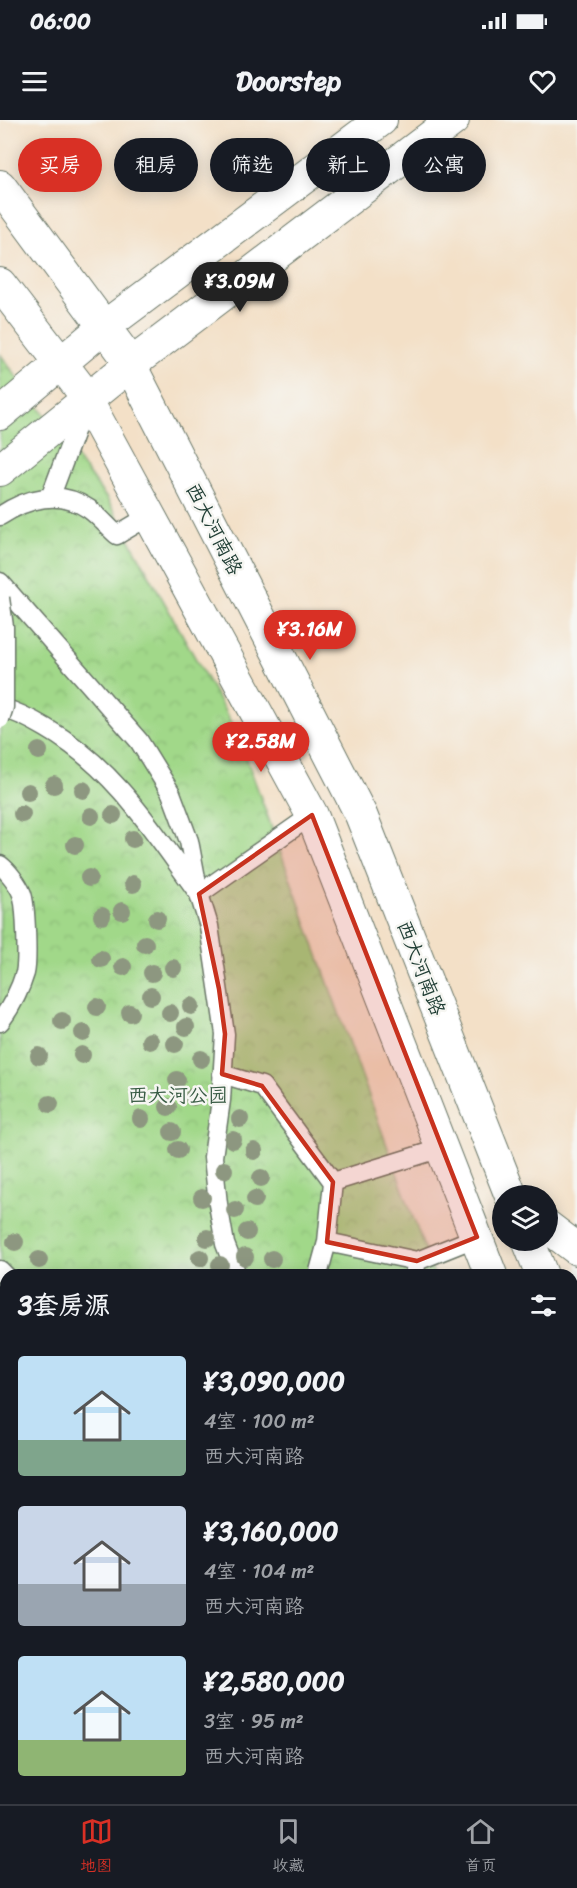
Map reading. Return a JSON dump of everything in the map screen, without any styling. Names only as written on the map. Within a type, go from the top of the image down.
[{"type":"street","points":[[0,414],[105,327],[381,120]]},
{"type":"street","points":[[0,470],[130,365],[453,120]]},
{"type":"street","name":"西大河南路","points":[[0,186],[105,327],[130,365],[361,816],[506,1185]]},
{"type":"street","points":[[0,284],[80,388],[312,815],[489,1269]]},
{"type":"street","points":[[50,498],[86,401]]},
{"type":"street","points":[[0,516],[17,505],[41,498],[68,499],[89,509],[117,535],[149,516]]},
{"type":"street","points":[[0,582],[139,741],[171,793],[189,842],[199,894],[209,926],[225,1034],[213,1157],[225,1244],[235,1269]]},
{"type":"street","points":[[0,598],[4,627],[4,707],[0,719]]},
{"type":"street","points":[[0,707],[27,717],[90,758],[121,788],[199,894]]},
{"type":"street","points":[[199,894],[312,815]]},
{"type":"street","points":[[0,865],[22,895],[26,971],[11,1007],[0,1022]]},
{"type":"street","points":[[222,1074],[262,1086],[333,1182],[327,1242],[320,1269]]},
{"type":"street","points":[[333,1182],[442,1148]]},
{"type":"street","points":[[558,1235],[577,1249]]},
{"type":"street","points":[[327,1242],[416,1268],[477,1237]]},
{"type":"street","points":[[532,1251],[540,1269]]},
{"type":"highlighted area","points":[[312,815],[477,1237],[417,1261],[327,1242],[333,1182],[262,1086],[222,1074],[225,1034],[219,989],[199,894]]},
{"type":"green space","name":"西大河公园","points":[[0,354],[107,499],[238,735],[432,1269],[0,1269]]}]
